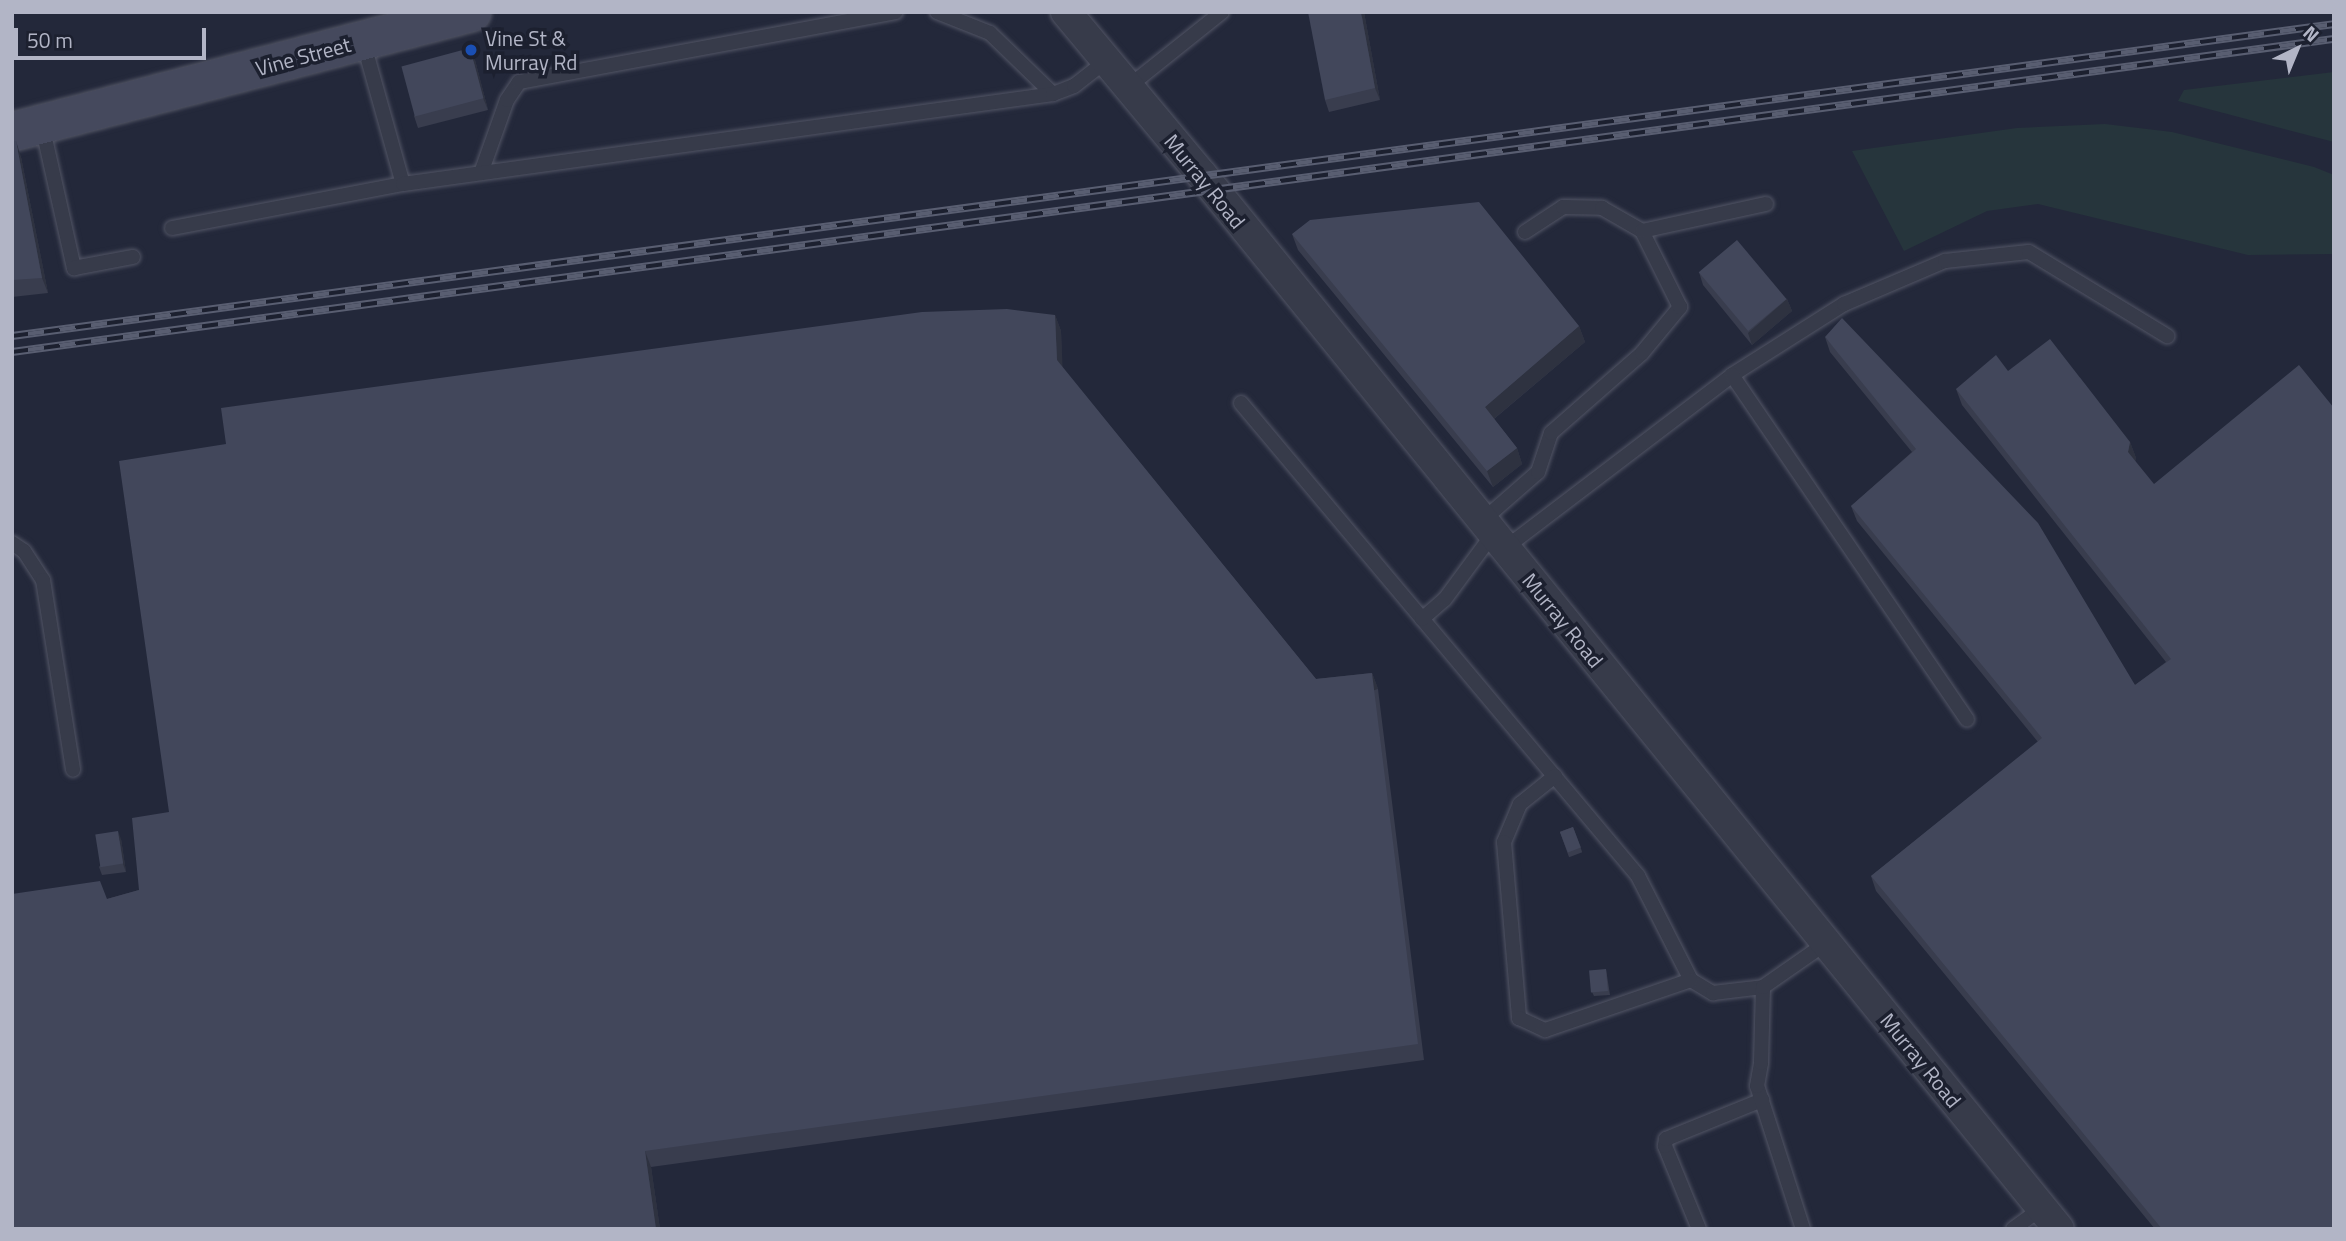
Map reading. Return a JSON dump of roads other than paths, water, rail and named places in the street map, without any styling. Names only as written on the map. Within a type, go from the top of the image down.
[{"type":"main road","name":"Vine Street","points":[[27,128],[472,12]]},
{"type":"street","name":"Murray Road","points":[[1066,12],[2050,1218]]},
{"type":"lane","points":[[481,173],[508,100],[519,82],[896,12]]},
{"type":"lane","points":[[937,12],[990,33],[1053,94]]},
{"type":"lane","points":[[1128,87],[1222,12]]},
{"type":"lane","points":[[363,41],[403,184]]},
{"type":"lane","points":[[172,228],[403,184],[1053,94],[1074,86],[1106,61]]},
{"type":"lane","points":[[27,128],[74,268],[133,257]]},
{"type":"lane","points":[[1642,231],[1766,204]]},
{"type":"lane","points":[[1422,619],[1445,598],[1538,472],[1551,433],[1642,353],[1680,307],[1642,231],[1602,208],[1563,207],[1525,232]]},
{"type":"lane","points":[[1493,535],[1732,375],[1844,304],[1945,261],[2029,252],[2167,336]]},
{"type":"lane","points":[[1732,375],[1967,719]]},
{"type":"lane","points":[[1241,403],[1638,876],[1691,980],[1713,993],[1763,987],[1826,943]]},
{"type":"lane","points":[[12,543],[23,551],[43,580],[73,770]]},
{"type":"lane","points":[[1556,776],[1520,804],[1504,842],[1519,1017],[1545,1030],[1691,980]]},
{"type":"lane","points":[[1763,987],[1761,1063],[1756,1086],[1803,1229]]},
{"type":"lane","points":[[1699,1229],[1665,1146],[1666,1139],[1762,1100]]},
{"type":"lane","points":[[2013,1229],[2050,1218]]},
{"type":"railway","points":[[12,336],[2334,24]]},
{"type":"railway","points":[[12,352],[2334,39]]},
{"type":"place","name":"Vine St & Murray Rd","points":[[471,50]]}]
